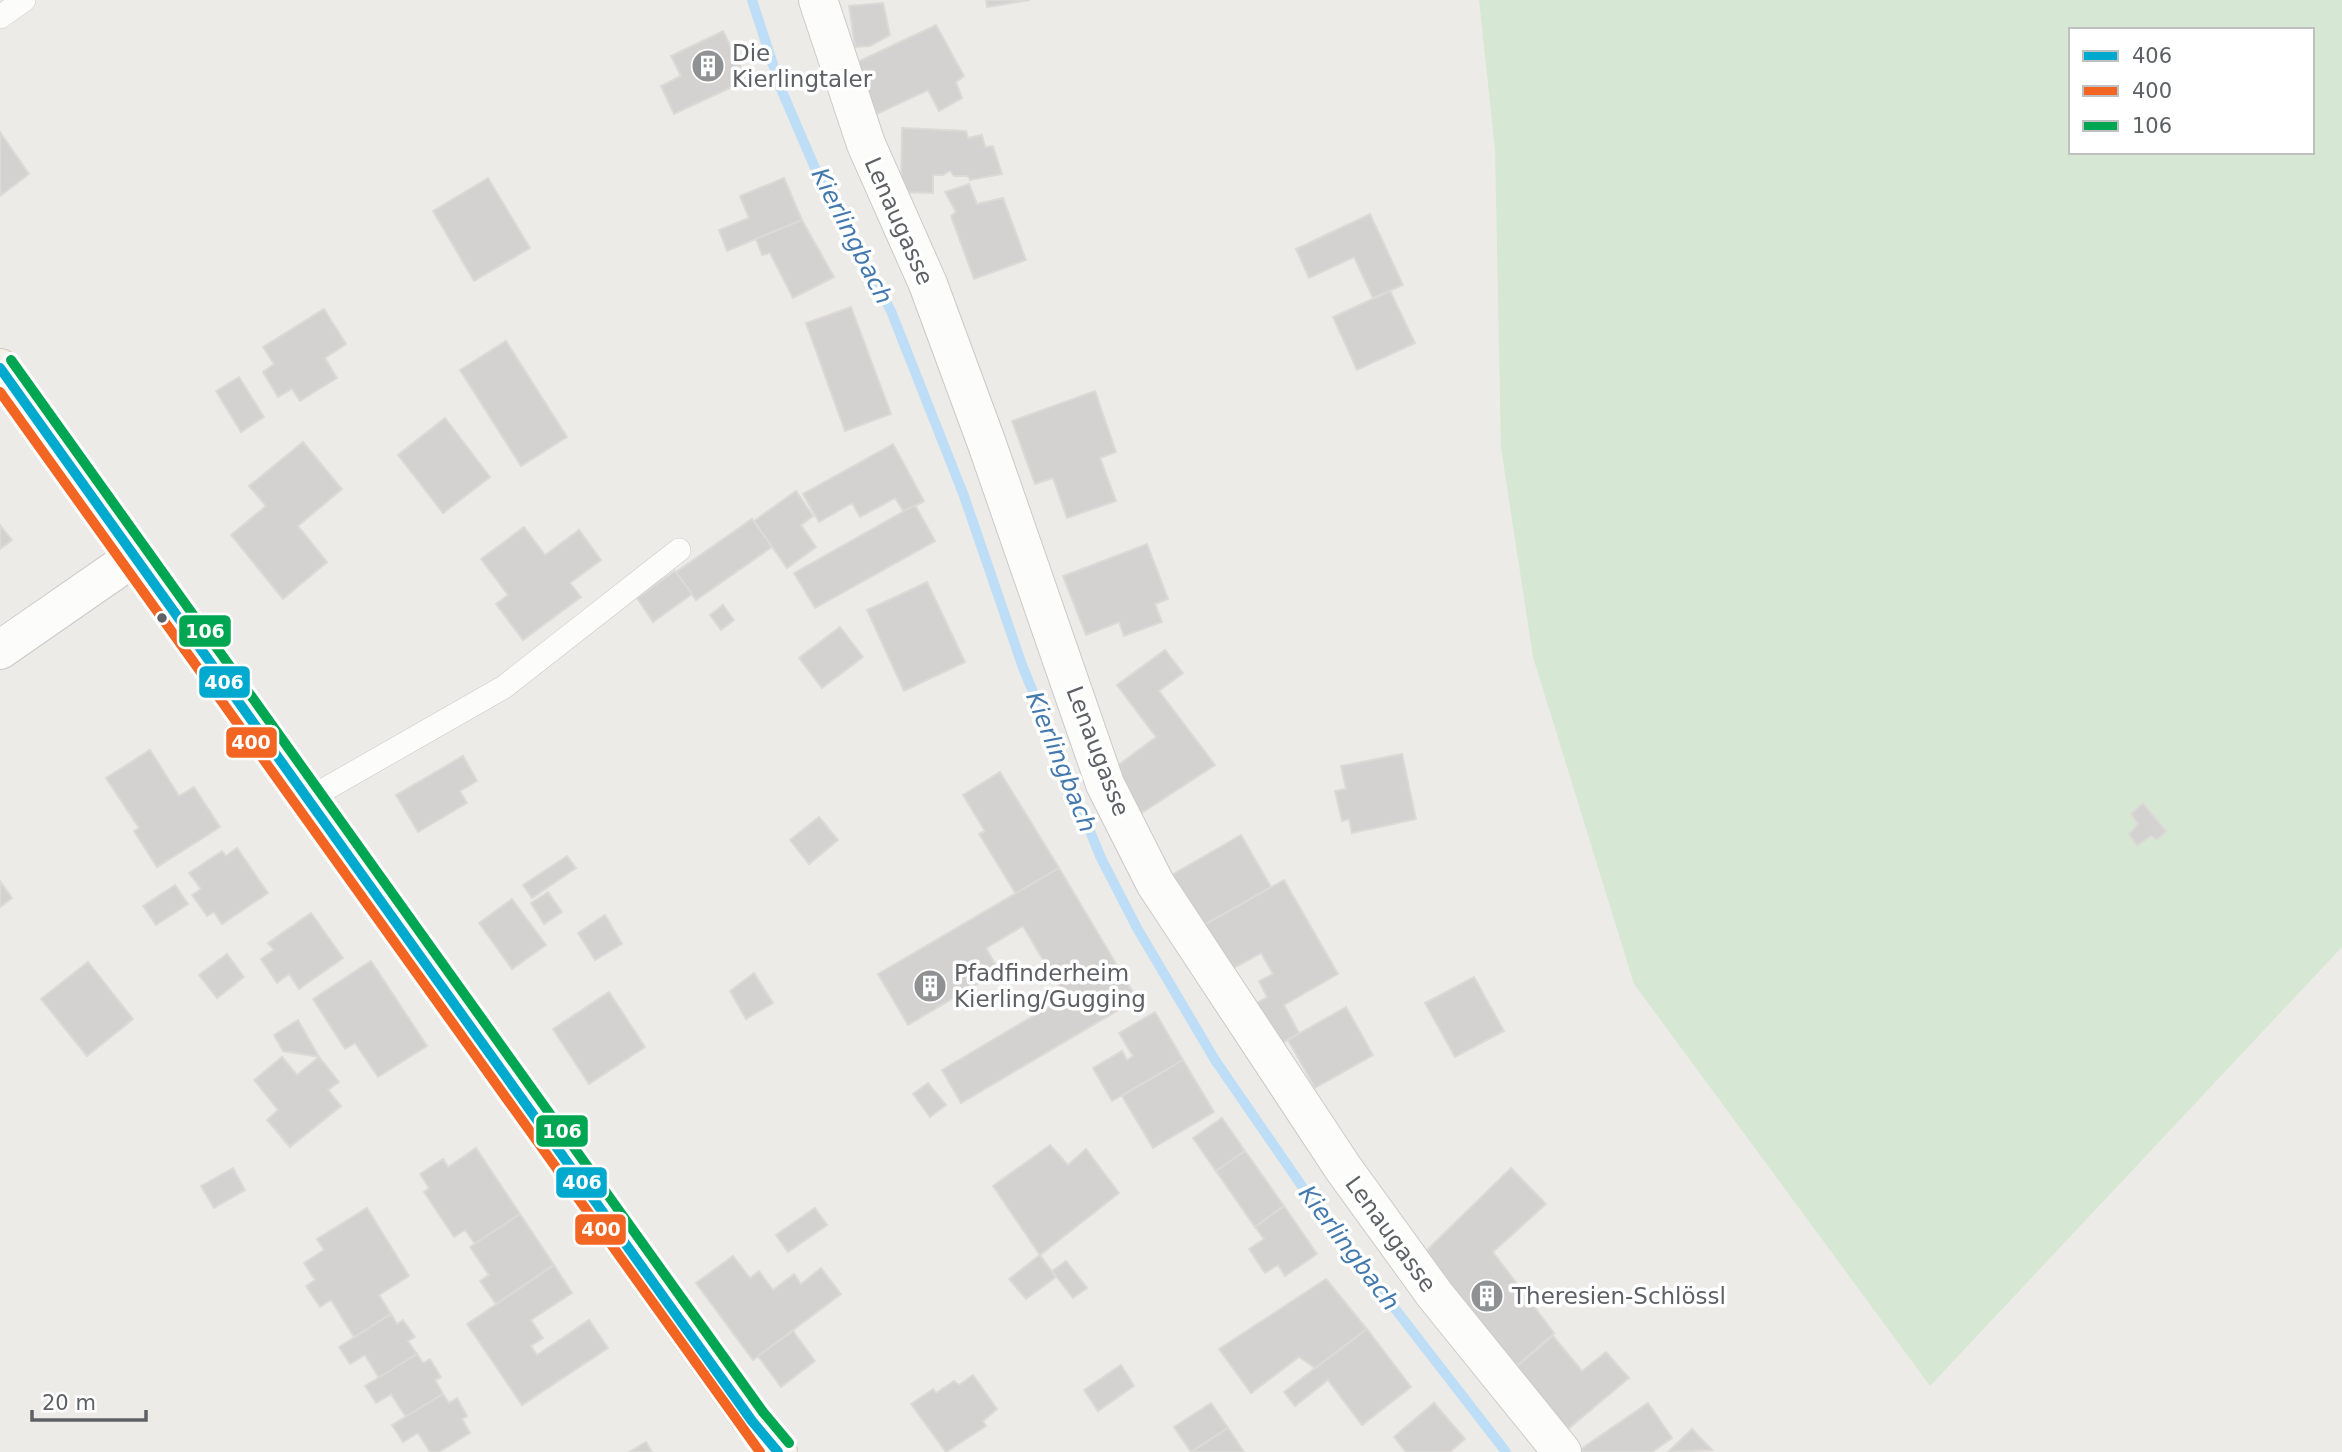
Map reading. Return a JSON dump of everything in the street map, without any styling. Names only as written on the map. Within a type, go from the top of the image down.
[{"type":"main road","points":[[0,368],[752,1421],[778,1452]]},
{"type":"street","name":"Lenaugasse","points":[[818,0],[866,144],[928,284],[987,444],[1105,785],[1155,883],[1343,1168],[1435,1295],[1562,1452]]},
{"type":"street","points":[[0,650],[134,556]]},
{"type":"lane","points":[[0,17],[24,0]]},
{"type":"lane","points":[[308,799],[504,687],[679,550]]},
{"type":"green space","points":[[1479,0],[2342,0],[2342,947],[1930,1386],[1634,984],[1533,657],[1501,448],[1495,150]]},
{"type":"building","points":[[986,0],[1030,0],[987,7]]},
{"type":"building","points":[[883,3],[890,35],[870,46],[855,47],[849,6]]},
{"type":"building","points":[[936,25],[964,76],[956,82],[962,98],[939,111],[928,90],[877,114],[853,64]]},
{"type":"building","name":"Die Kierlingtaler","points":[[723,31],[747,80],[674,114],[661,86],[681,76],[671,56]]},
{"type":"building","points":[[902,128],[966,131],[968,138],[982,135],[985,147],[993,146],[1002,174],[970,180],[968,176],[954,176],[950,171],[943,175],[933,175],[933,193],[901,192]]},
{"type":"building","points":[[0,132],[29,174],[0,196]]},
{"type":"building","points":[[488,178],[530,248],[474,281],[433,211]]},
{"type":"building","points":[[784,178],[802,220],[727,251],[719,230],[749,218],[740,196]]},
{"type":"building","points":[[969,184],[977,204],[1003,198],[1026,260],[974,279],[951,216],[956,212],[945,192]]},
{"type":"building","points":[[1370,214],[1403,285],[1373,298],[1354,257],[1309,278],[1296,249]]},
{"type":"building","points":[[802,220],[834,277],[793,298],[770,253],[762,255],[756,239]]},
{"type":"building","points":[[1390,291],[1415,343],[1357,370],[1333,317]]},
{"type":"building","points":[[851,307],[891,414],[845,431],[806,323]]},
{"type":"building","points":[[324,309],[346,344],[325,358],[337,378],[300,401],[292,389],[278,397],[263,372],[274,364],[263,347]]},
{"type":"building","points":[[506,341],[567,437],[521,466],[460,370]]},
{"type":"building","points":[[239,377],[264,417],[241,432],[216,391]]},
{"type":"building","points":[[1095,391],[1116,452],[1100,458],[1116,501],[1067,518],[1053,478],[1035,484],[1012,421]]},
{"type":"building","points":[[445,418],[490,477],[443,513],[398,455]]},
{"type":"building","points":[[303,442],[342,489],[298,526],[327,562],[283,599],[231,535],[266,506],[249,486]]},
{"type":"building","points":[[893,444],[924,501],[904,512],[895,498],[860,517],[852,503],[819,522],[803,494]]},
{"type":"building","points":[[796,491],[813,516],[801,525],[816,547],[787,568],[754,521]]},
{"type":"building","points":[[915,505],[935,541],[815,608],[794,573]]},
{"type":"building","points":[[752,519],[772,547],[696,600],[676,572]]},
{"type":"building","points":[[0,525],[12,540],[0,549]]},
{"type":"building","points":[[524,527],[545,555],[579,530],[601,560],[570,583],[581,597],[523,640],[496,604],[508,595],[481,559]]},
{"type":"building","points":[[1147,544],[1168,599],[1155,604],[1162,622],[1124,636],[1119,622],[1086,635],[1063,576]]},
{"type":"building","points":[[675,571],[692,594],[653,622],[637,598]]},
{"type":"building","points":[[927,582],[965,662],[904,691],[867,610]]},
{"type":"building","points":[[723,605],[734,620],[721,630],[710,615]]},
{"type":"building","points":[[840,627],[863,657],[822,688],[799,658]]},
{"type":"building","points":[[1165,650],[1183,673],[1159,691],[1215,765],[1134,818],[1113,769],[1156,737],[1117,685]]},
{"type":"building","points":[[150,750],[179,796],[194,787],[220,827],[157,867],[134,831],[139,828],[106,778]]},
{"type":"building","points":[[1402,754],[1416,819],[1352,833],[1349,819],[1342,821],[1335,791],[1346,789],[1341,766]]},
{"type":"building","points":[[463,756],[477,781],[460,791],[467,803],[418,832],[396,795]]},
{"type":"building","points":[[1000,772],[1059,868],[1016,894],[979,834],[985,831],[963,795]]},
{"type":"building","points":[[2143,803],[2166,831],[2157,840],[2151,836],[2137,846],[2129,834],[2138,824],[2131,814]]},
{"type":"building","points":[[819,817],[838,840],[809,864],[790,840]]},
{"type":"building","points":[[1241,835],[1271,887],[1197,929],[1168,877]]},
{"type":"building","points":[[237,848],[268,893],[222,924],[214,912],[207,916],[192,895],[201,889],[189,873],[222,851],[226,856]]},
{"type":"building","points":[[567,856],[576,868],[532,898],[523,885]]},
{"type":"building","name":"Pfadfinderheim Kierling/Gugging","points":[[1059,868],[1137,999],[961,1103],[942,1070],[1065,997],[1023,926],[986,948],[999,971],[908,1025],[878,974]]},
{"type":"building","points":[[1284,880],[1338,974],[1284,1005],[1299,1033],[1271,1050],[1247,1009],[1267,997],[1259,981],[1273,974],[1261,953],[1223,974],[1197,929]]},
{"type":"building","points":[[0,881],[12,898],[0,907]]},
{"type":"building","points":[[175,885],[188,904],[156,925],[143,906]]},
{"type":"building","points":[[548,892],[562,912],[544,924],[531,903]]},
{"type":"building","points":[[512,899],[546,945],[512,969],[479,923]]},
{"type":"building","points":[[311,913],[343,958],[299,989],[289,974],[277,983],[261,959],[274,950],[268,943]]},
{"type":"building","points":[[605,915],[622,944],[595,960],[578,933]]},
{"type":"building","points":[[227,954],[244,977],[217,998],[199,975]]},
{"type":"building","points":[[371,961],[427,1046],[378,1077],[355,1043],[345,1049],[313,999]]},
{"type":"building","points":[[88,962],[133,1019],[87,1056],[41,999]]},
{"type":"building","points":[[754,973],[773,1003],[746,1019],[730,991]]},
{"type":"building","points":[[1474,977],[1504,1031],[1455,1057],[1425,1003]]},
{"type":"building","points":[[609,992],[645,1047],[589,1084],[553,1029]]},
{"type":"building","points":[[1346,1007],[1373,1055],[1315,1088],[1288,1040]]},
{"type":"building","points":[[1155,1012],[1183,1060],[1112,1101],[1093,1068],[1122,1051],[1127,1060],[1133,1056],[1119,1033]]},
{"type":"building","points":[[298,1020],[319,1057],[283,1051],[274,1035]]},
{"type":"building","points":[[282,1057],[297,1075],[319,1057],[339,1082],[328,1090],[341,1106],[290,1147],[267,1120],[278,1110],[254,1080]]},
{"type":"building","points":[[1183,1060],[1214,1112],[1153,1148],[1122,1096]]},
{"type":"building","points":[[928,1083],[946,1105],[930,1117],[913,1094]]},
{"type":"building","points":[[1222,1118],[1245,1151],[1216,1171],[1193,1138]]},
{"type":"building","points":[[1050,1145],[1068,1165],[1086,1149],[1119,1193],[1040,1255],[993,1186]]},
{"type":"building","points":[[476,1148],[520,1214],[475,1244],[465,1230],[454,1237],[424,1192],[429,1188],[420,1174],[443,1159],[448,1167]]},
{"type":"building","points":[[1245,1151],[1284,1206],[1255,1227],[1216,1171]]},
{"type":"building","points":[[233,1168],[245,1190],[214,1208],[201,1186]]},
{"type":"building","name":"Theresien-Schlössl","points":[[1511,1168],[1546,1204],[1493,1252],[1554,1333],[1510,1372],[1419,1258]]},
{"type":"building","points":[[1284,1206],[1317,1254],[1285,1276],[1278,1265],[1265,1273],[1249,1249],[1264,1239],[1255,1227]]},
{"type":"building","points":[[367,1208],[409,1276],[379,1295],[391,1314],[354,1337],[331,1300],[320,1307],[306,1286],[315,1280],[304,1263],[324,1250],[317,1239]]},
{"type":"building","points":[[815,1208],[827,1225],[788,1252],[776,1235]]},
{"type":"building","points":[[520,1214],[554,1265],[496,1304],[480,1281],[489,1275],[470,1247]]},
{"type":"building","points":[[1040,1255],[1056,1277],[1026,1299],[1009,1279]]},
{"type":"building","points":[[733,1256],[750,1278],[759,1271],[773,1290],[794,1274],[801,1284],[821,1268],[841,1294],[753,1360],[696,1283]]},
{"type":"building","points":[[1066,1261],[1087,1288],[1073,1298],[1052,1271]]},
{"type":"building","points":[[554,1265],[572,1293],[531,1320],[543,1338],[531,1346],[537,1355],[589,1320],[608,1348],[522,1405],[467,1324]]},
{"type":"building","points":[[1326,1279],[1367,1329],[1315,1368],[1299,1357],[1251,1393],[1219,1349]]},
{"type":"building","points":[[391,1314],[397,1324],[403,1320],[415,1337],[408,1341],[417,1354],[379,1378],[365,1355],[350,1364],[339,1347]]},
{"type":"building","points":[[1367,1329],[1411,1387],[1362,1425],[1328,1380],[1295,1406],[1284,1392]]},
{"type":"building","points":[[793,1331],[815,1361],[781,1387],[758,1356]]},
{"type":"building","points":[[1553,1336],[1582,1371],[1606,1352],[1629,1378],[1562,1434],[1510,1372]]},
{"type":"building","points":[[417,1354],[423,1363],[430,1359],[441,1377],[435,1380],[443,1394],[406,1417],[391,1394],[376,1403],[365,1386]]},
{"type":"building","points":[[1121,1365],[1134,1386],[1098,1411],[1084,1390]]},
{"type":"building","points":[[973,1375],[997,1409],[983,1421],[986,1426],[946,1452],[911,1404],[933,1389],[936,1393],[954,1381],[959,1385]]},
{"type":"building","points":[[443,1394],[449,1403],[457,1398],[467,1416],[462,1419],[470,1433],[439,1452],[430,1452],[418,1433],[403,1442],[392,1425]]},
{"type":"building","points":[[1211,1403],[1228,1428],[1191,1452],[1174,1427]]},
{"type":"building","points":[[1434,1403],[1465,1439],[1450,1452],[1406,1452],[1394,1437]]},
{"type":"building","points":[[1648,1403],[1672,1438],[1652,1452],[1583,1452],[1581,1449]]},
{"type":"building","points":[[1228,1428],[1244,1452],[1191,1452]]},
{"type":"building","points":[[1692,1429],[1712,1450],[1668,1452]]},
{"type":"building","points":[[646,1442],[652,1452],[629,1452]]},
{"type":"waterway","name":"Kierlingbach","points":[[752,0],[781,89],[815,168],[891,311],[964,496],[1022,665],[1101,858],[1137,928],[1215,1060],[1317,1208],[1506,1452]]},
{"type":"transit line","name":"106","points":[[11,360],[763,1412],[789,1443]]},
{"type":"transit line","name":"406","points":[[0,368],[752,1421],[778,1452]]},
{"type":"transit line","name":"400","points":[[0,392],[760,1452]]},
{"type":"place","name":"Die Kierlingtaler","points":[[708,66]]},
{"type":"place","name":"Pfadfinderheim Kierling/Gugging","points":[[930,986]]},
{"type":"place","name":"Theresien-Schlössl","points":[[1487,1296]]}]
